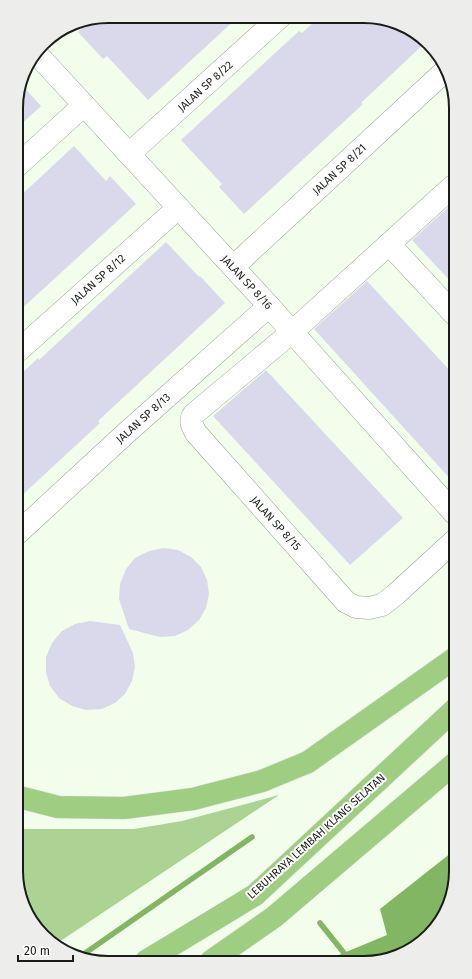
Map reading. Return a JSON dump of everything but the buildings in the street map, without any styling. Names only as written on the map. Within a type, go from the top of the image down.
[{"type":"highway","points":[[23,798],[58,807],[124,808],[193,799],[262,781],[308,762],[449,662]]},
{"type":"highway","name":"LEBUHRAYA LEMBAH KLANG SELATAN","points":[[154,956],[255,895],[449,715]]},
{"type":"highway","points":[[218,956],[274,917],[449,768]]},
{"type":"street","name":"JALAN SP 8/22","points":[[129,154],[273,23]]},
{"type":"street","name":"JALAN SP 8/16","points":[[40,57],[269,306],[449,507]]},
{"type":"street","name":"JALAN SP 8/21","points":[[233,267],[442,74]]},
{"type":"street","points":[[23,161],[84,105]]},
{"type":"street","points":[[292,332],[449,190]]},
{"type":"street","name":"JALAN SP 8/12","points":[[23,347],[178,208]]},
{"type":"street","points":[[389,244],[449,309]]},
{"type":"street","name":"JALAN SP 8/13","points":[[23,528],[124,435],[269,306]]},
{"type":"street","name":"JALAN SP 8/15","points":[[292,332],[194,414],[191,420],[196,433],[346,602],[356,607],[369,608],[382,604],[395,595],[449,545]]},
{"type":"shaded area","points":[[279,795],[60,941],[48,931],[34,913],[29,903],[24,882],[23,829],[134,829],[182,821]]},
{"type":"shaded area","points":[[449,855],[449,876],[444,898],[435,918],[424,931],[406,945],[386,953],[364,956],[336,956],[387,935],[380,909]]},
{"type":"waterway","points":[[86,952],[252,837]]},
{"type":"waterway","points":[[320,923],[344,953]]}]
